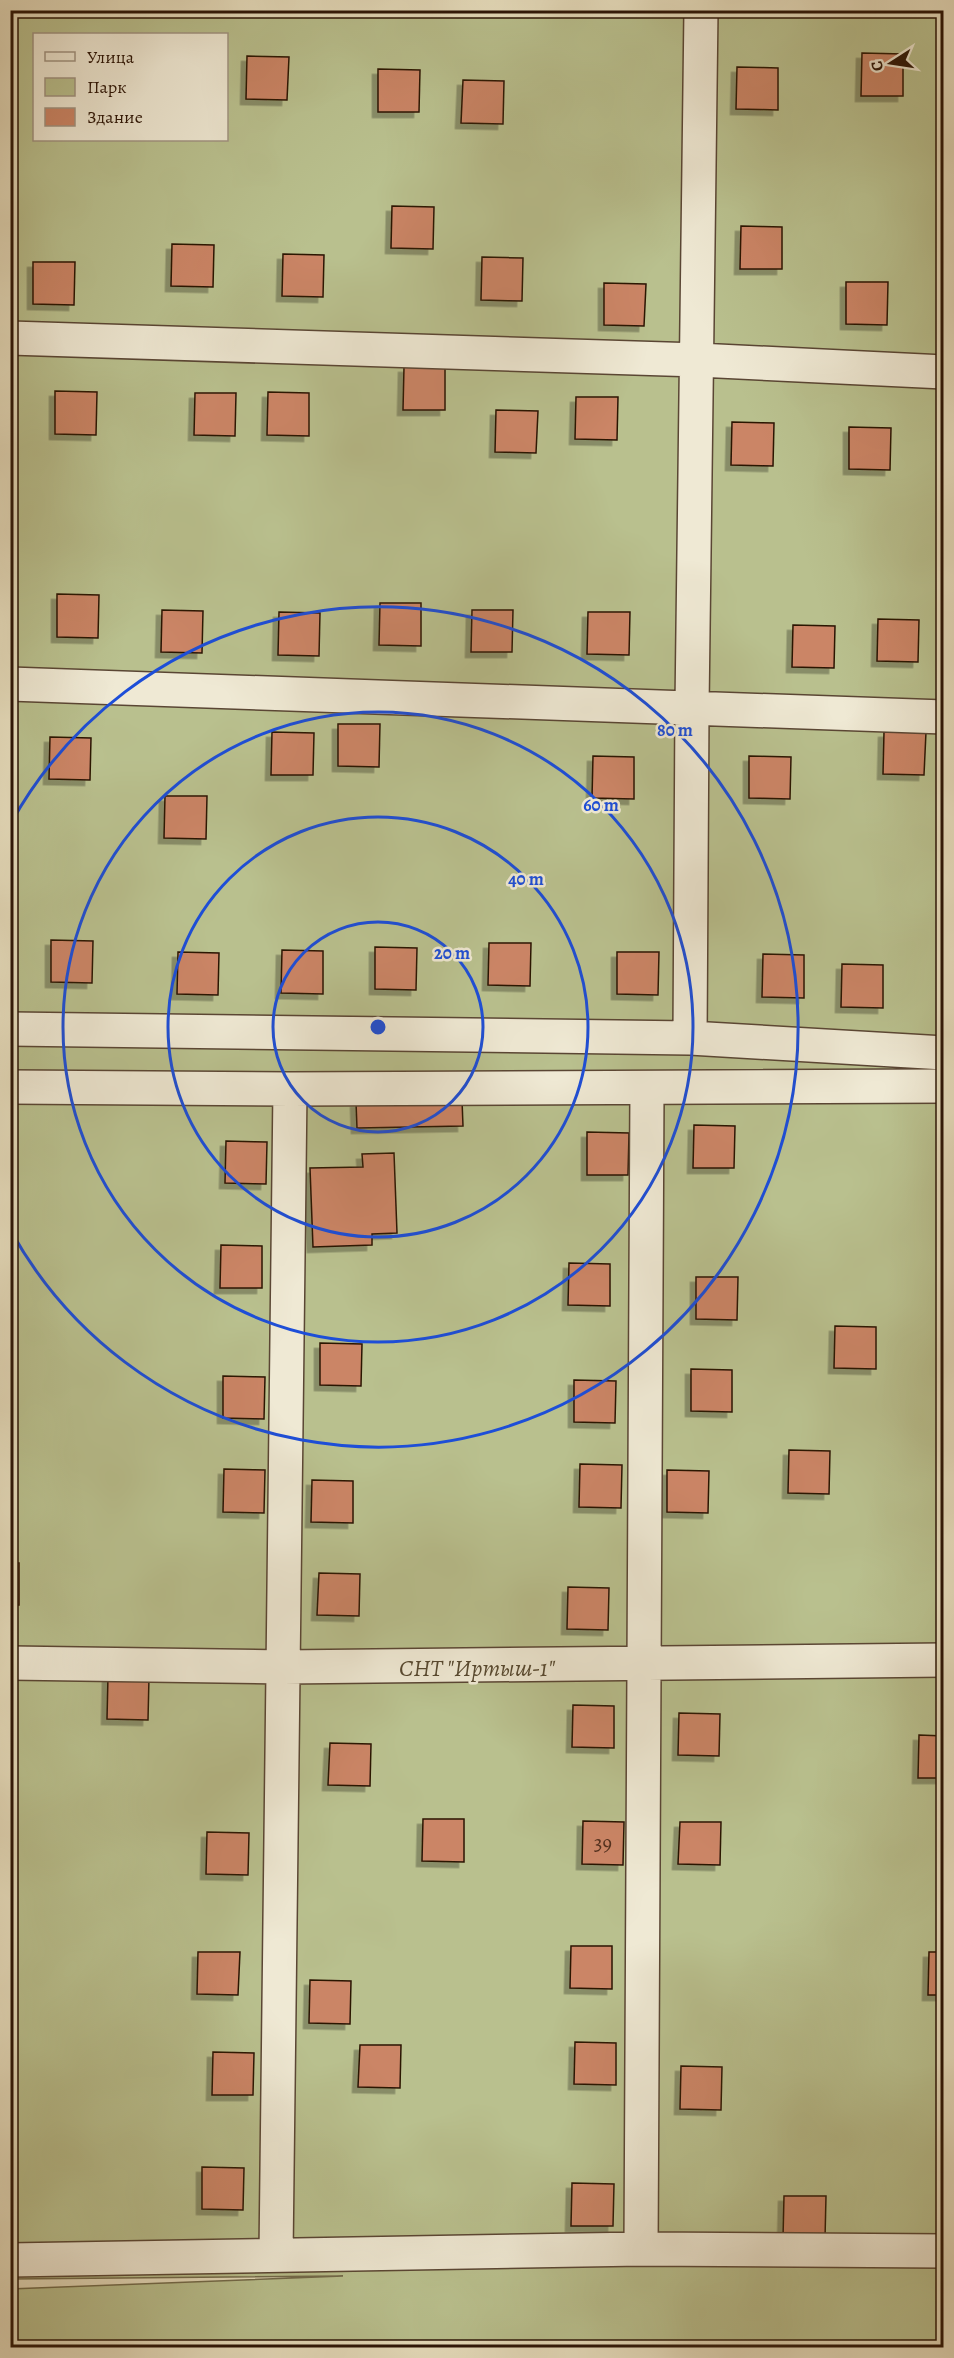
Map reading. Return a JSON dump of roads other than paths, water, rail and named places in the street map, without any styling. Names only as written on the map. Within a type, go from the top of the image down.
[{"type":"lane","points":[[690,1038],[701,10]]},
{"type":"lane","points":[[10,338],[698,360],[944,372]]},
{"type":"lane","points":[[10,684],[944,717]]},
{"type":"lane","points":[[10,1029],[690,1038],[944,1053]]},
{"type":"lane","points":[[10,1087],[290,1089],[944,1086]]},
{"type":"lane","points":[[642,2249],[647,1088]]},
{"type":"lane","points":[[276,2255],[290,1089]]},
{"type":"lane","points":[[10,1663],[284,1667],[944,1660]]},
{"type":"lane","points":[[10,2260],[642,2249],[944,2251]]},
{"type":"park label","name":"СНТ \"Иртыш-1\"","points":[[477,1668]]}]
